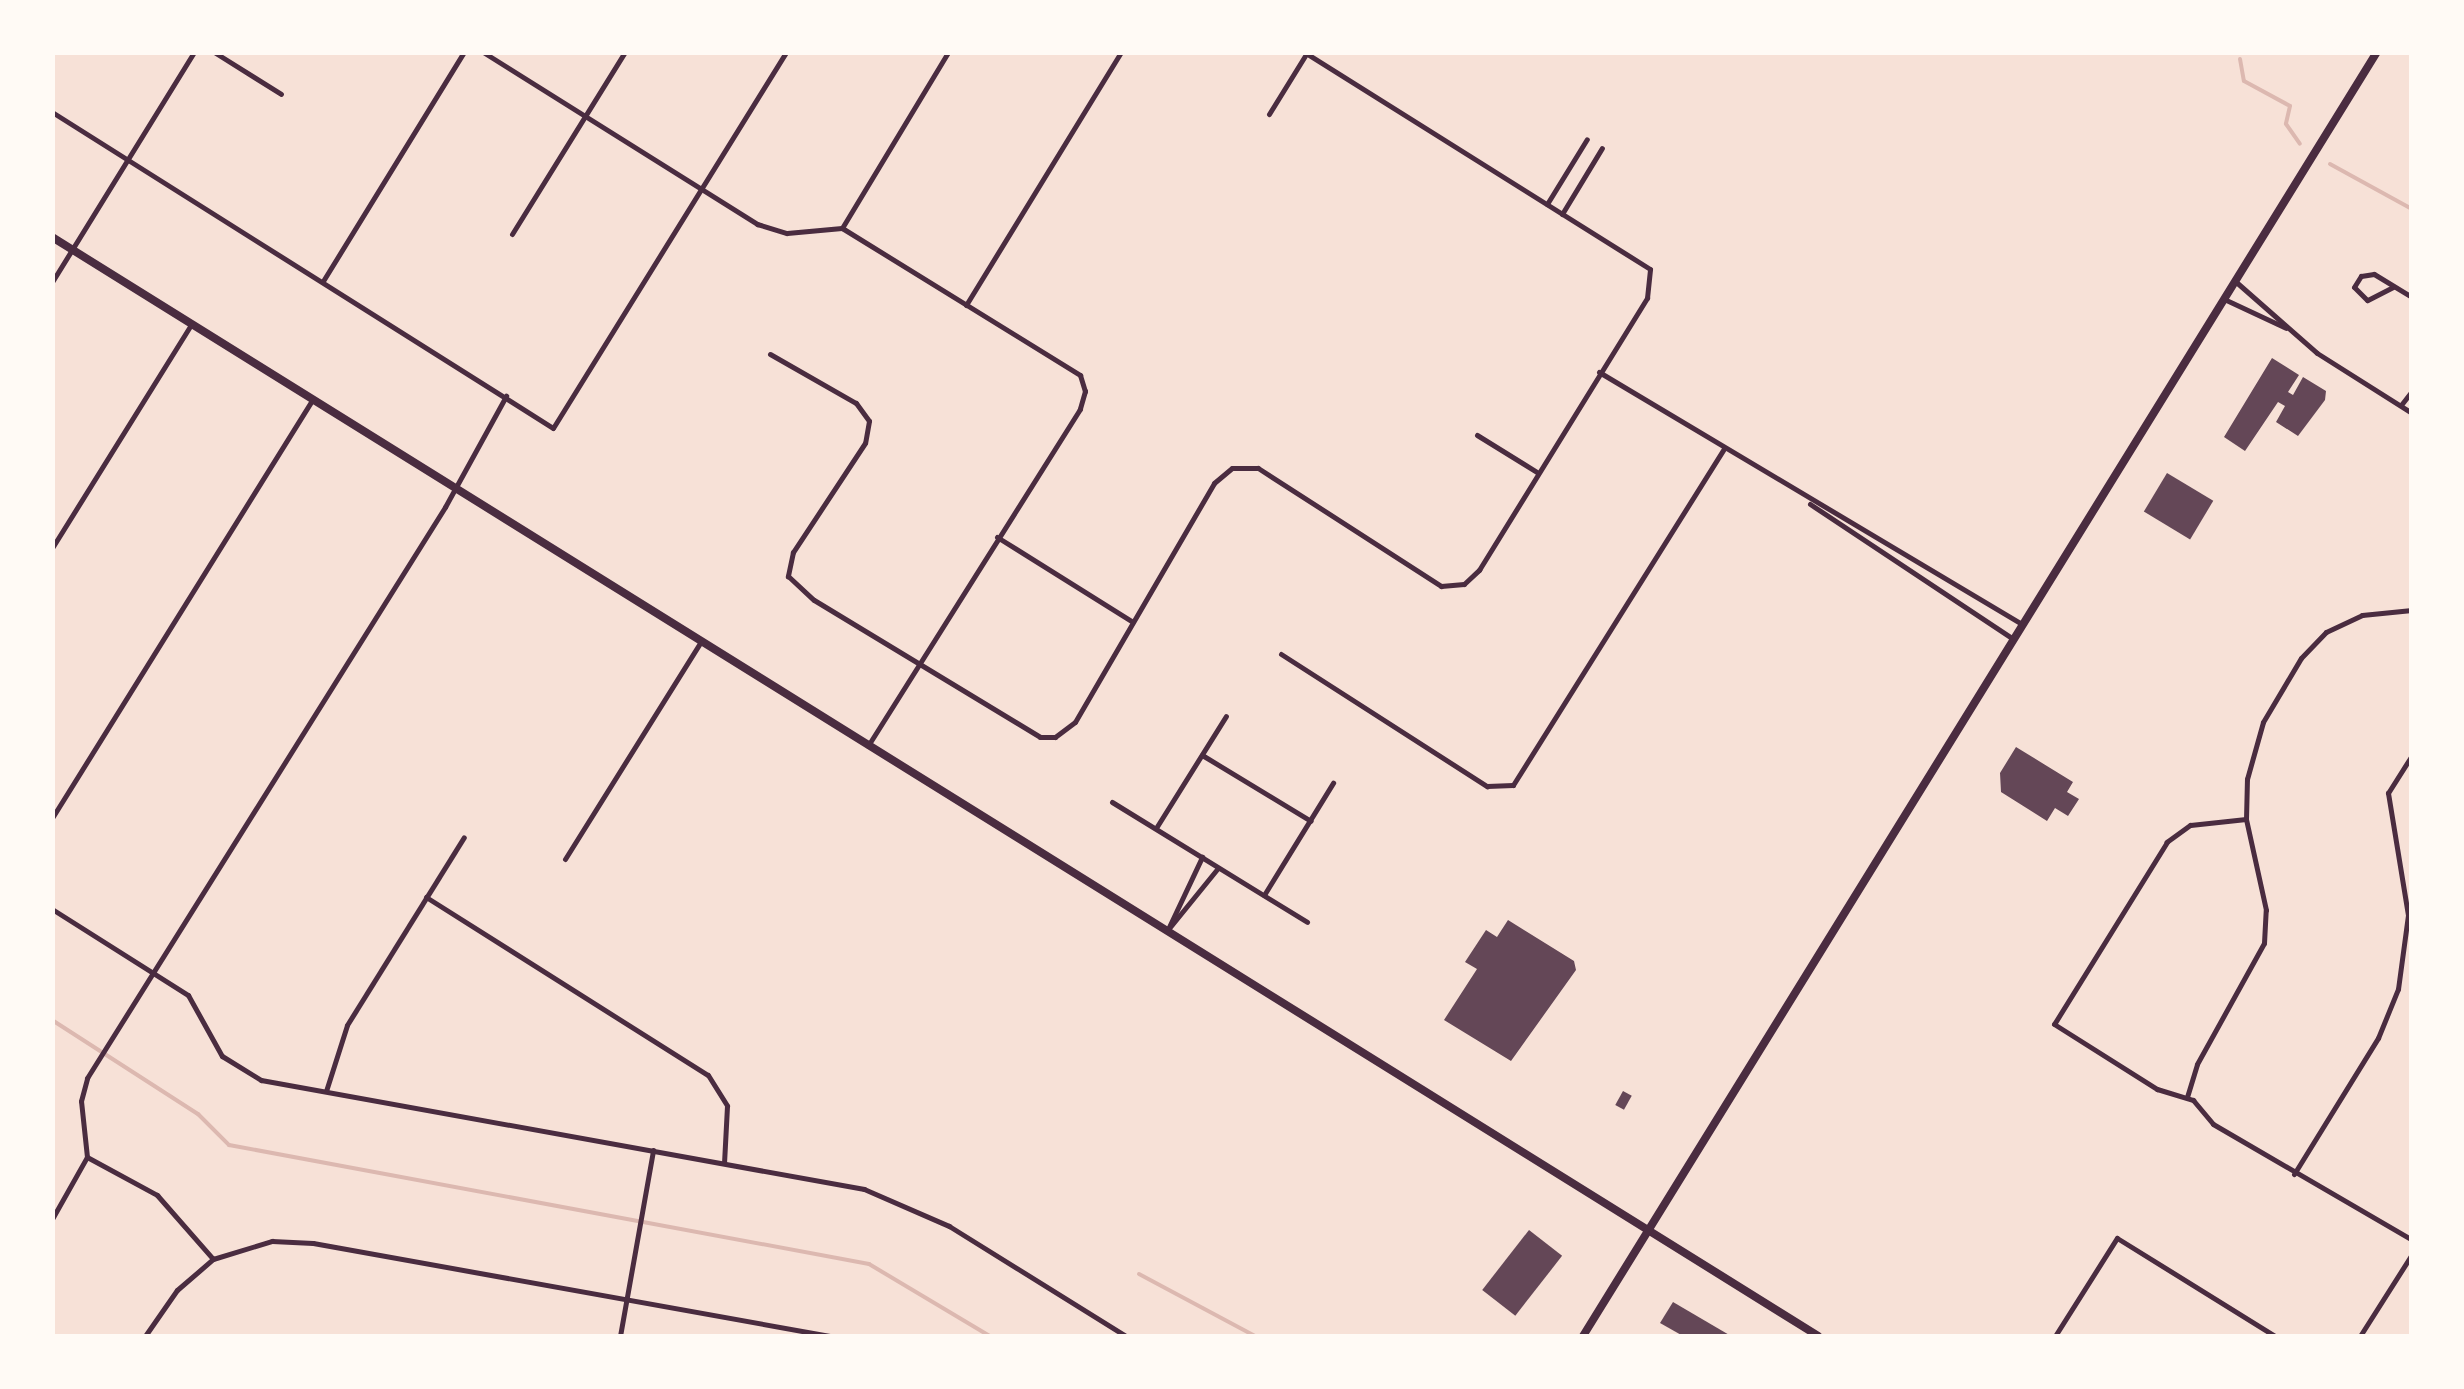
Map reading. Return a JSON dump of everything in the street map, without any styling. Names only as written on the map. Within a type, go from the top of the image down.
[{"type":"main road","points":[[1584,1336],[2377,52]]},
{"type":"main road","points":[[52,237],[1818,1336]]},
{"type":"street","points":[[52,282],[194,52]]},
{"type":"street","points":[[214,52],[281,94]]},
{"type":"street","points":[[323,281],[464,52]]},
{"type":"street","points":[[482,52],[779,232],[842,228],[1071,366],[1084,384],[1080,409],[868,746]]},
{"type":"street","points":[[512,234],[625,52]]},
{"type":"street","points":[[52,112],[553,428],[786,52]]},
{"type":"street","points":[[842,228],[948,52]]},
{"type":"street","points":[[966,305],[1121,52]]},
{"type":"street","points":[[770,354],[856,403],[869,421],[865,443],[794,552],[788,576],[814,600],[1032,733],[1054,737],[1075,722],[1214,483],[1232,468],[1258,468],[1432,581],[1456,586],[1479,570],[1650,292],[1652,274],[1634,254],[1562,214],[1305,53],[1269,114]]},
{"type":"street","points":[[1547,204],[1587,139]]},
{"type":"street","points":[[1562,214],[1602,148]]},
{"type":"street","points":[[1574,160],[1589,170]]},
{"type":"street","points":[[2392,287],[2367,300],[2354,287],[2366,273],[2412,297]]},
{"type":"street","points":[[2235,281],[2289,328],[2412,413]]},
{"type":"street","points":[[2224,298],[2289,328]]},
{"type":"street","points":[[52,548],[192,323]]},
{"type":"street","points":[[1598,372],[2021,624]]},
{"type":"street","points":[[2401,406],[2412,391]]},
{"type":"street","points":[[52,1219],[88,1157],[82,1100],[88,1078],[506,396]]},
{"type":"street","points":[[52,818],[313,398]]},
{"type":"street","points":[[1477,435],[1538,472]]},
{"type":"street","points":[[1281,654],[1486,786],[1507,788],[1524,775],[1724,449]]},
{"type":"street","points":[[1791,490],[2012,638]]},
{"type":"street","points":[[997,537],[1133,622]]},
{"type":"street","points":[[2187,1097],[2197,1064],[2264,944],[2266,910],[2246,819],[2257,738],[2308,648],[2352,618],[2412,610]]},
{"type":"street","points":[[564,860],[700,641]]},
{"type":"street","points":[[1156,829],[1226,716]]},
{"type":"street","points":[[1202,754],[1310,821]]},
{"type":"street","points":[[2294,1174],[2378,1038],[2398,989],[2408,915],[2388,793],[2412,755]]},
{"type":"street","points":[[1264,896],[1334,783]]},
{"type":"street","points":[[1112,802],[1307,922]]},
{"type":"street","points":[[2246,819],[2190,824],[2174,835],[2054,1024],[2158,1089],[2187,1097],[2213,1124],[2412,1240]]},
{"type":"street","points":[[326,1091],[347,1025],[464,837]]},
{"type":"street","points":[[1168,929],[1202,857]]},
{"type":"street","points":[[1168,929],[1218,868]]},
{"type":"street","points":[[426,898],[708,1075],[729,1118],[724,1163]]},
{"type":"street","points":[[52,909],[154,972],[194,1003],[230,1063],[261,1080],[848,1185],[903,1203],[1126,1336]]},
{"type":"street","points":[[620,1336],[654,1150]]},
{"type":"street","points":[[88,1157],[157,1195],[213,1260]]},
{"type":"street","points":[[2055,1336],[2117,1238],[2275,1336]]},
{"type":"street","points":[[145,1336],[177,1290],[213,1260],[251,1245],[294,1240],[830,1336]]},
{"type":"street","points":[[2360,1336],[2412,1254]]},
{"type":"building","points":[[2272,358],[2299,375],[2288,392],[2293,395],[2303,377],[2326,391],[2325,400],[2298,436],[2276,422],[2285,406],[2278,402],[2245,451],[2224,437]]},
{"type":"building","points":[[2167,473],[2213,501],[2190,539],[2144,512]]},
{"type":"building","points":[[2016,747],[2073,782],[2067,792],[2079,799],[2068,816],[2055,808],[2047,821],[2001,792],[2000,773]]},
{"type":"building","points":[[1508,920],[1574,961],[1576,970],[1511,1061],[1444,1020],[1477,969],[1465,962],[1486,930],[1497,937]]},
{"type":"building","points":[[1623,1091],[1632,1096],[1624,1110],[1615,1105]]},
{"type":"building","points":[[1529,1230],[1562,1256],[1515,1316],[1482,1290]]},
{"type":"building","points":[[1673,1302],[1731,1336],[1683,1336],[1660,1323]]},
{"type":"waterway","points":[[2240,59],[2244,81],[2290,106],[2286,124],[2300,144]]},
{"type":"waterway","points":[[2330,164],[2412,209]]},
{"type":"waterway","points":[[52,1020],[198,1114],[229,1145],[869,1264],[990,1336]]},
{"type":"waterway","points":[[1139,1274],[1255,1336]]}]
